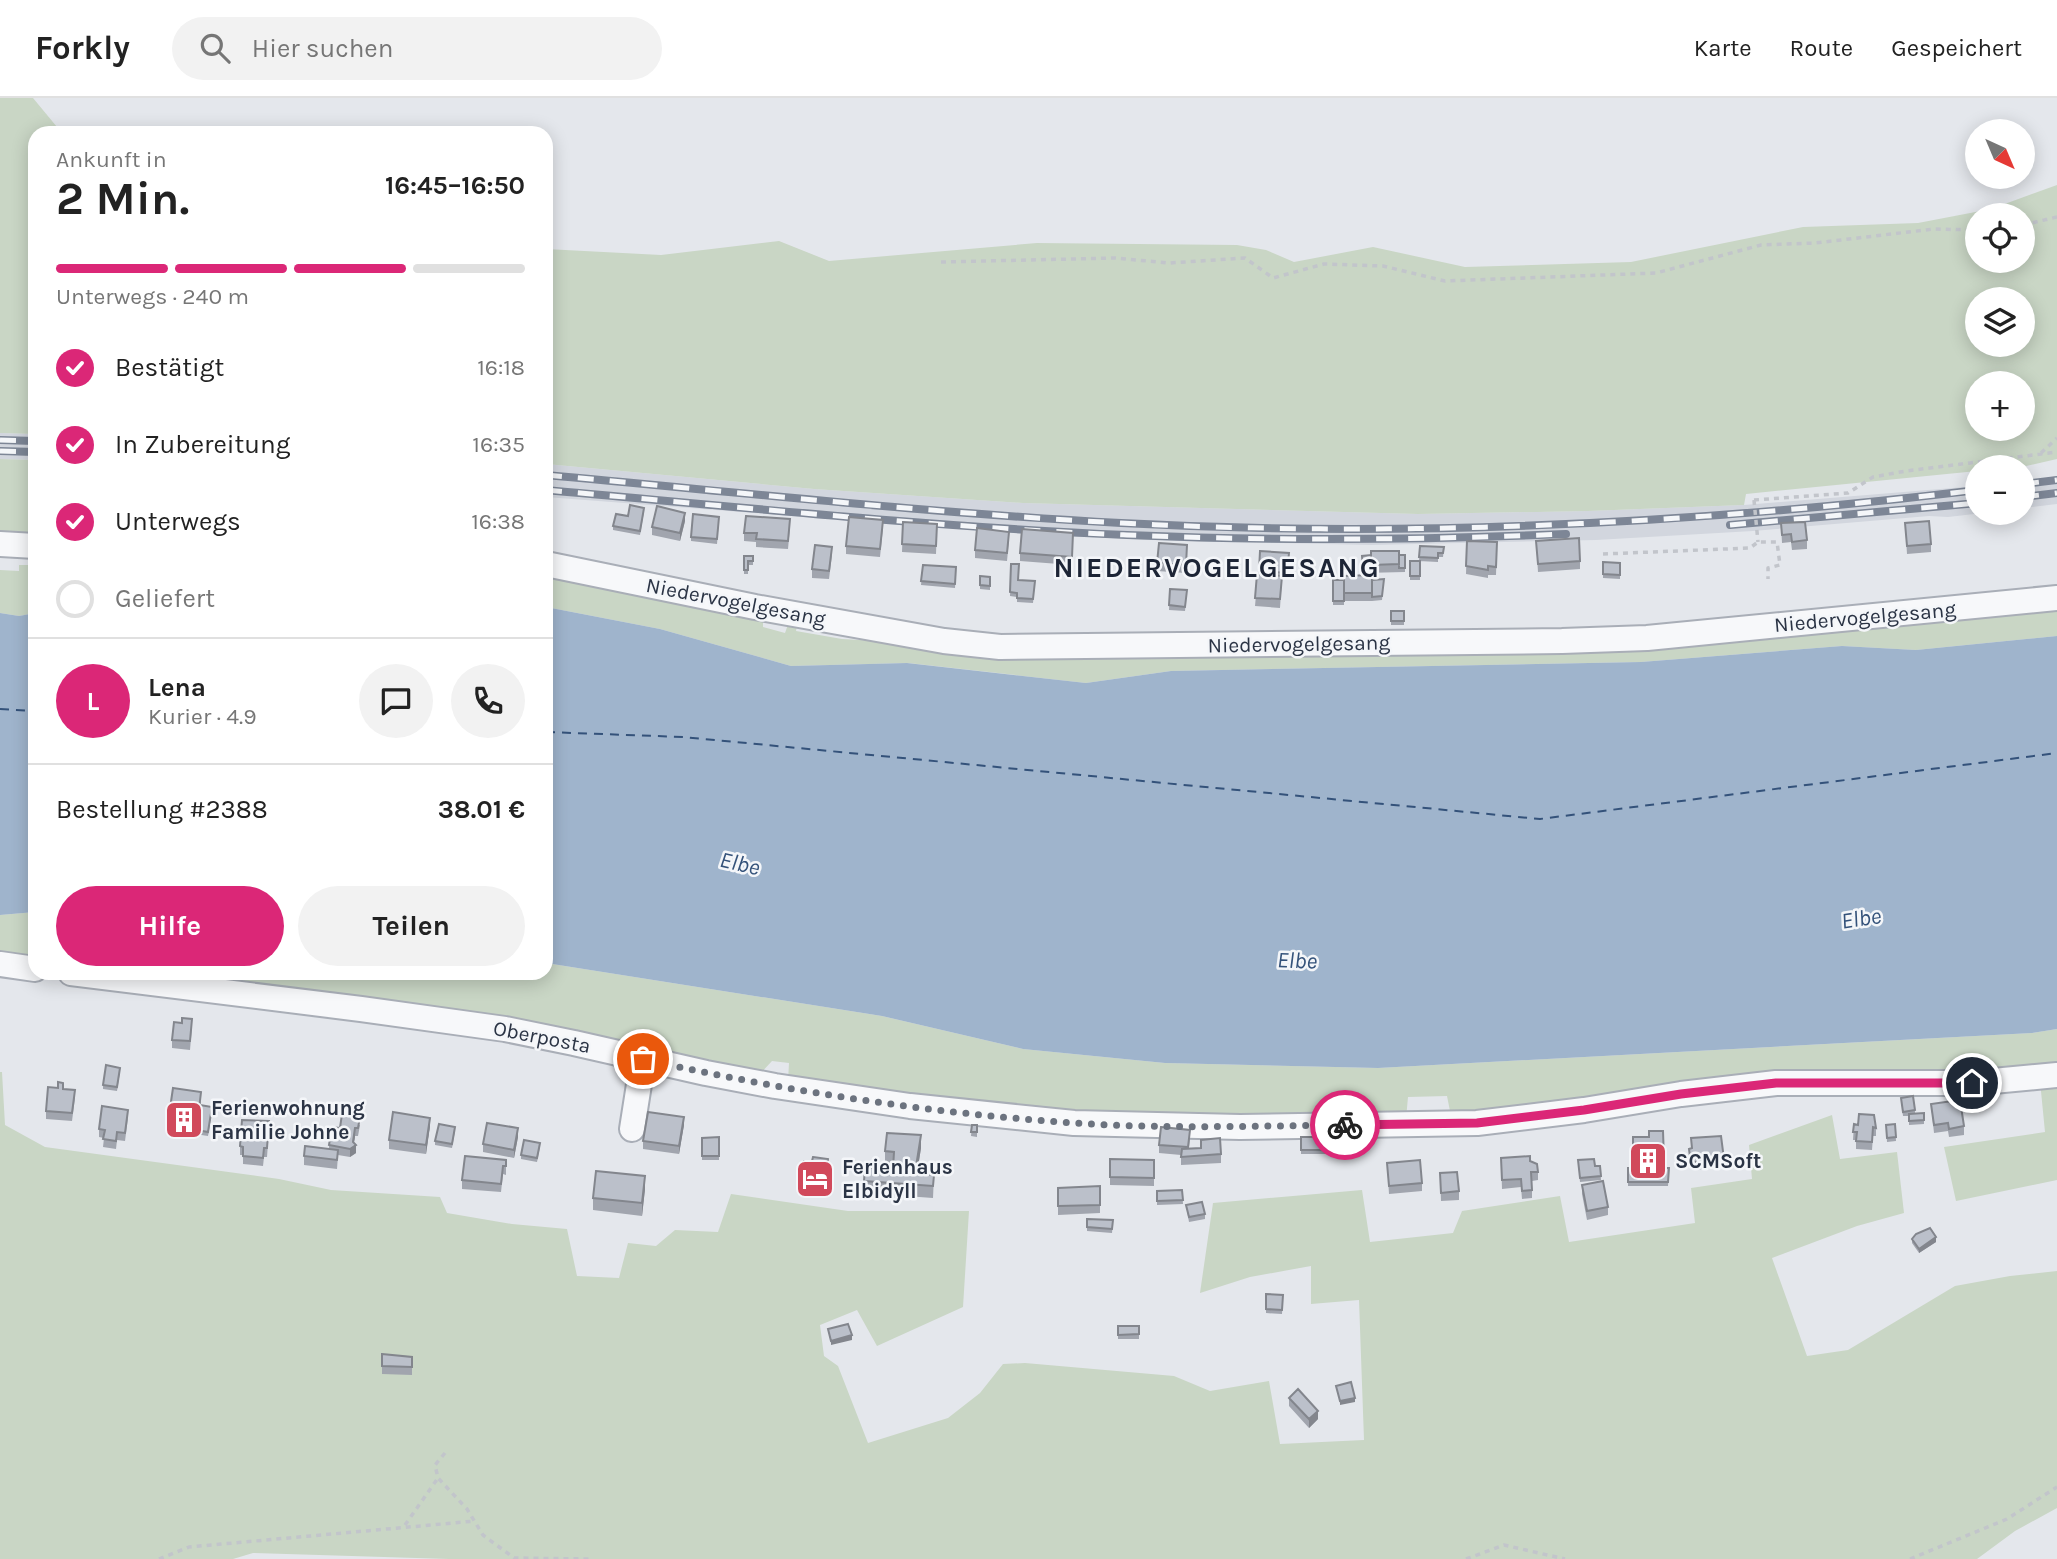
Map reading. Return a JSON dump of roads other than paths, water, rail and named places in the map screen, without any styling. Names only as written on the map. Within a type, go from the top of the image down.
[{"type":"street","points":[[0,544],[28,546]]},
{"type":"street","name":"Niedervogelgesang","points":[[553,565],[755,607],[944,641],[1000,647],[1647,638],[2057,598]]},
{"type":"street","points":[[0,964],[28,968]]},
{"type":"street","name":"Oberposta","points":[[127,980],[505,1029],[775,1086],[910,1106],[1074,1123],[1240,1127],[1477,1123],[1776,1083],[1972,1083],[2057,1075]]},
{"type":"street","points":[[632,1129],[643,1059]]},
{"type":"water","name":"Elbe","points":[[553,608],[660,629],[791,666],[907,663],[1086,683],[1171,671],[1641,662],[1842,646],[1916,650],[2057,636],[2057,1029],[2032,1033],[1378,1068],[1165,1063],[1023,1049],[882,1016],[553,964]]},
{"type":"water","points":[[0,613],[19,616],[28,614],[28,913],[0,915]]},
{"type":"railway","points":[[0,440],[28,441]]},
{"type":"railway","points":[[0,451],[28,452]]},
{"type":"railway","points":[[553,476],[1049,519],[1336,529],[1550,525],[1657,519],[1764,512],[1965,491]]},
{"type":"railway","points":[[2035,483],[2057,480]]},
{"type":"railway","points":[[553,491],[909,522],[1127,535],[1346,539],[1566,534]]},
{"type":"railway","points":[[2035,496],[2057,493]]},
{"type":"railway","points":[[1730,525],[1965,504]]},
{"type":"place","name":"Ferienwohnung Familie Johne","points":[[184,1120]]},
{"type":"place","name":"SCMSoft","points":[[1648,1161]]},
{"type":"place","name":"Ferienhaus Elbidyll","points":[[815,1179]]},
{"type":"district","name":"NIEDERVOGELGESANG","points":[[1217,567]]}]
